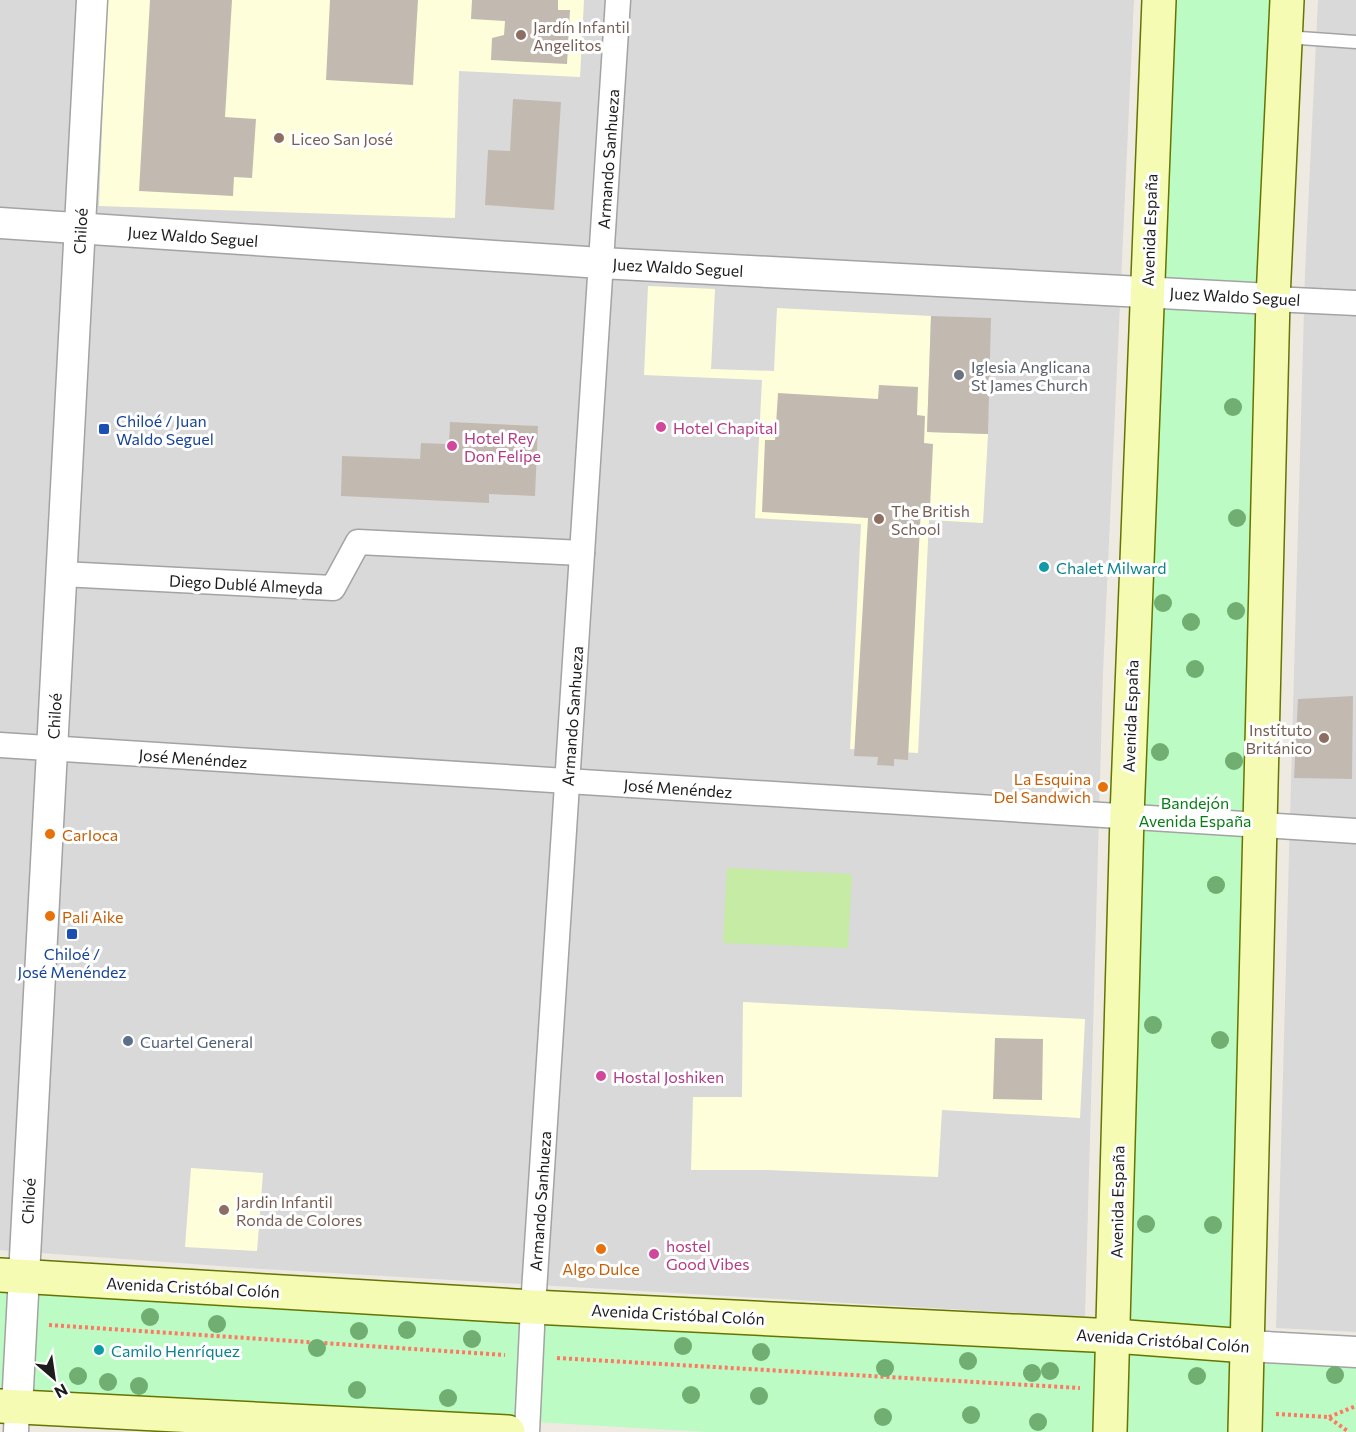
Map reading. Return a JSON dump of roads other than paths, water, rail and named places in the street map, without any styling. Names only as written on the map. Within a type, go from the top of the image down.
[{"type":"main road","name":"Avenida España","points":[[1110,1432],[1126,816],[1159,0]]},
{"type":"main road","points":[[1257,1423],[1246,1346],[1273,299],[1287,0]]},
{"type":"main road","name":"Avenida Cristóbal Colón","points":[[12,1276],[1114,1336],[1246,1346]]},
{"type":"main road","points":[[11,1415],[508,1432]]},
{"type":"street","name":"Chiloé","points":[[11,1415],[12,1276],[52,749],[93,0]]},
{"type":"street","name":"Armando Sanhueza","points":[[527,1432],[533,1306],[618,0]]},
{"type":"street","name":"Juez Waldo Seguel","points":[[0,223],[601,263],[1356,303]]},
{"type":"street","name":"Diego Dublé Almeyda","points":[[62,574],[333,588],[358,542],[582,553]]},
{"type":"street","name":"José Menéndez","points":[[0,745],[1356,831]]},
{"type":"street","name":"Avenida Cristóbal Colón","points":[[1246,1346],[1356,1353]]},
{"type":"lane","points":[[1285,36],[1356,42]]},
{"type":"place","name":"Jardín Infantil Angelitos","points":[[521,35]]},
{"type":"place","name":"Liceo San José","points":[[279,138]]},
{"type":"place","name":"Iglesia Anglicana St James Church","points":[[959,375]]},
{"type":"place","name":"Hotel Chapital","points":[[661,427]]},
{"type":"place","name":"Chiloé / Juan Waldo Seguel","points":[[104,429]]},
{"type":"place","name":"Hotel Rey Don Felipe","points":[[452,446]]},
{"type":"place","name":"The British School","points":[[879,519]]},
{"type":"place","name":"Chalet Milward","points":[[1044,567]]},
{"type":"place","name":"Instituto Británico","points":[[1324,738]]},
{"type":"place","name":"La Esquina Del Sandwich","points":[[1103,787]]},
{"type":"place","name":"CarIoca","points":[[50,834]]},
{"type":"place","name":"Pali Aike","points":[[50,916]]},
{"type":"place","name":"Chiloé / José Menéndez","points":[[72,934]]},
{"type":"place","name":"Cuartel General","points":[[128,1041]]},
{"type":"place","name":"Hostal Joshiken","points":[[601,1076]]},
{"type":"place","name":"Jardin Infantil Ronda de Colores","points":[[224,1210]]},
{"type":"place","name":"Algo Dulce","points":[[601,1249]]},
{"type":"place","name":"hostel Good Vibes","points":[[654,1254]]},
{"type":"place","name":"Camilo Henríquez","points":[[99,1350]]},
{"type":"park label","name":"Bandejón Avenida España","points":[[1195,811]]}]
